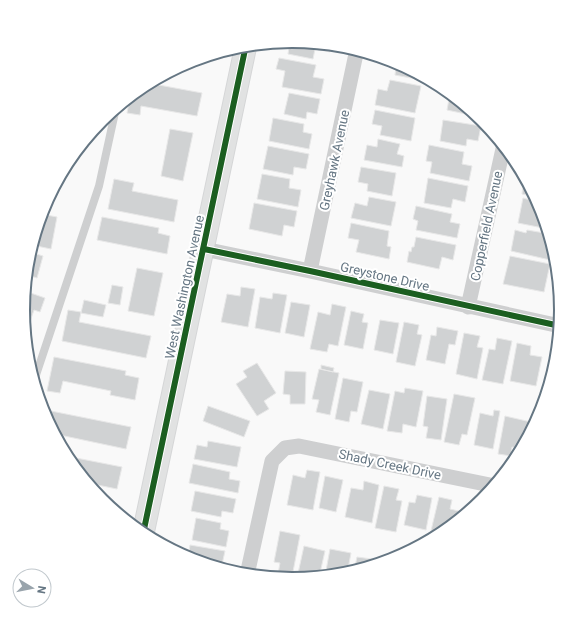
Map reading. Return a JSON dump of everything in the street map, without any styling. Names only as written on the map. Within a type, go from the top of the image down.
[{"type":"main road","name":"West Washington Avenue","points":[[145,526],[244,52]]},
{"type":"street","name":"Greyhawk Avenue","points":[[310,270],[356,55]]},
{"type":"street","name":"Copperfield Avenue","points":[[468,307],[502,152]]},
{"type":"street","name":"Greystone Drive","points":[[204,249],[310,270],[468,307],[554,325]]},
{"type":"street","name":"Shady Creek Drive","points":[[248,568],[272,461],[285,448],[299,446],[488,485]]},
{"type":"lane","points":[[37,371],[99,186],[114,118]]},
{"type":"building","points":[[289,48],[310,48],[330,51],[330,52],[315,49],[313,59],[288,54]]},
{"type":"building","points":[[279,58],[316,65],[313,77],[324,79],[321,94],[282,87],[285,71],[276,69]]},
{"type":"building","points":[[396,68],[417,79],[395,75]]},
{"type":"building","points":[[390,80],[421,86],[415,113],[375,105],[378,89],[387,91]]},
{"type":"building","points":[[158,85],[202,93],[197,116],[141,106],[140,115],[127,113],[128,106]]},
{"type":"building","points":[[289,93],[320,99],[317,114],[307,112],[306,119],[284,114]]},
{"type":"building","points":[[449,100],[467,114],[447,110]]},
{"type":"building","points":[[375,110],[415,118],[411,141],[380,135],[382,126],[372,124]]},
{"type":"building","points":[[273,118],[304,124],[303,132],[312,134],[309,149],[269,141]]},
{"type":"building","points":[[443,120],[481,127],[478,141],[467,139],[466,146],[440,141]]},
{"type":"building","points":[[170,129],[193,133],[183,181],[161,176]]},
{"type":"building","points":[[378,139],[400,144],[397,154],[404,156],[402,167],[364,160],[367,145],[377,147]]},
{"type":"building","points":[[429,145],[464,152],[462,164],[472,166],[469,181],[430,173],[432,162],[426,161]]},
{"type":"building","points":[[268,146],[309,154],[306,169],[294,167],[293,175],[263,169]]},
{"type":"building","points":[[361,167],[396,173],[392,196],[367,191],[368,184],[358,182]]},
{"type":"building","points":[[262,174],[290,179],[289,188],[301,190],[298,207],[257,199]]},
{"type":"building","points":[[428,178],[468,186],[465,202],[453,199],[451,208],[424,203]]},
{"type":"building","points":[[114,179],[134,183],[132,191],[178,200],[174,222],[108,209]]},
{"type":"building","points":[[523,185],[529,195],[522,194]]},
{"type":"building","points":[[369,197],[396,202],[391,226],[351,218],[355,203],[367,206]]},
{"type":"building","points":[[523,198],[531,200],[542,228],[518,223]]},
{"type":"building","points":[[254,203],[297,211],[294,227],[284,225],[282,236],[249,229]]},
{"type":"building","points":[[416,206],[452,214],[450,222],[460,224],[457,238],[416,230],[418,221],[413,219]]},
{"type":"building","points":[[48,215],[57,217],[51,249],[38,246]]},
{"type":"building","points":[[102,217],[159,228],[158,233],[170,236],[167,254],[97,240]]},
{"type":"building","points":[[351,223],[389,231],[387,246],[391,247],[389,259],[356,252],[359,240],[348,238]]},
{"type":"building","points":[[515,230],[526,233],[527,230],[543,233],[550,260],[511,251]]},
{"type":"building","points":[[416,237],[456,245],[453,260],[442,257],[439,269],[407,262],[409,251],[411,252],[412,247],[414,247]]},
{"type":"building","points":[[36,254],[43,256],[37,278],[32,276]]},
{"type":"building","points":[[510,256],[550,264],[544,292],[503,284]]},
{"type":"building","points":[[137,268],[163,273],[154,316],[128,311]]},
{"type":"building","points":[[112,285],[123,287],[120,305],[108,303]]},
{"type":"building","points":[[241,287],[255,289],[248,327],[221,322],[227,294],[240,296]]},
{"type":"building","points":[[31,293],[45,298],[40,312],[34,310],[31,320]]},
{"type":"building","points":[[273,293],[287,295],[280,333],[255,328],[260,297],[272,299]]},
{"type":"building","points":[[84,300],[106,305],[103,317],[81,313]]},
{"type":"building","points":[[291,302],[310,305],[304,337],[285,333]]},
{"type":"building","points":[[332,304],[346,307],[338,346],[329,344],[327,352],[310,349],[318,312],[330,315]]},
{"type":"building","points":[[68,310],[81,312],[79,322],[151,336],[146,358],[62,341]]},
{"type":"building","points":[[351,311],[364,314],[362,322],[368,323],[363,349],[344,345]]},
{"type":"building","points":[[380,320],[399,323],[393,354],[374,350]]},
{"type":"building","points":[[404,322],[419,325],[417,334],[422,335],[415,366],[396,362]]},
{"type":"building","points":[[437,327],[458,331],[455,345],[449,344],[445,364],[426,360],[431,335],[436,336]]},
{"type":"building","points":[[464,333],[480,336],[477,347],[483,348],[477,379],[456,374]]},
{"type":"building","points":[[497,338],[512,341],[503,384],[482,380],[489,349],[495,350]]},
{"type":"building","points":[[517,343],[531,346],[530,355],[542,357],[536,386],[510,381]]},
{"type":"building","points":[[54,357],[126,371],[125,375],[139,378],[135,400],[110,395],[111,391],[63,381],[60,393],[47,391]]},
{"type":"building","points":[[257,363],[276,393],[264,401],[269,409],[257,416],[236,384],[247,377],[243,371]]},
{"type":"building","points":[[321,365],[334,368],[333,372],[321,369]]},
{"type":"building","points":[[319,369],[339,373],[330,415],[316,412],[319,400],[312,399]]},
{"type":"building","points":[[285,371],[306,372],[305,404],[290,404],[290,395],[283,394]]},
{"type":"building","points":[[343,378],[363,382],[357,412],[351,411],[349,422],[335,419]]},
{"type":"building","points":[[405,388],[423,391],[416,427],[403,424],[402,433],[387,431],[395,391],[404,393]]},
{"type":"building","points":[[369,390],[390,394],[383,429],[361,424]]},
{"type":"building","points":[[454,394],[475,398],[467,435],[462,434],[459,445],[444,442]]},
{"type":"building","points":[[427,396],[447,399],[441,440],[426,438],[428,427],[423,426]]},
{"type":"building","points":[[208,406],[250,421],[244,437],[203,421]]},
{"type":"building","points":[[494,410],[500,411],[493,449],[474,445],[480,413],[493,416]]},
{"type":"building","points":[[50,411],[131,427],[126,449],[62,435]]},
{"type":"building","points":[[505,416],[530,422],[516,448],[512,447],[511,456],[498,454]]},
{"type":"building","points":[[208,441],[241,447],[237,467],[194,459],[197,445],[207,447]]},
{"type":"building","points":[[75,458],[122,467],[117,489],[97,485]]},
{"type":"building","points":[[193,464],[230,472],[229,479],[240,481],[238,493],[189,483]]},
{"type":"building","points":[[307,470],[320,472],[313,510],[287,505],[293,475],[305,478]]},
{"type":"building","points":[[325,476],[343,480],[336,512],[319,508]]},
{"type":"building","points":[[364,481],[379,485],[372,523],[345,517],[351,488],[363,490]]},
{"type":"building","points":[[384,486],[399,489],[396,500],[402,501],[396,532],[375,528]]},
{"type":"building","points":[[195,491],[236,499],[233,513],[222,511],[221,517],[191,511]]},
{"type":"building","points":[[417,495],[432,498],[426,530],[404,525],[409,502],[415,503]]},
{"type":"building","points":[[439,497],[452,500],[450,509],[460,511],[431,533]]},
{"type":"building","points":[[196,518],[221,523],[220,529],[229,531],[226,547],[192,540]]},
{"type":"building","points":[[280,531],[300,535],[293,572],[278,572],[280,563],[274,562]]},
{"type":"building","points":[[190,545],[225,551],[222,563],[189,552]]},
{"type":"building","points":[[304,546],[325,551],[321,571],[298,572]]},
{"type":"building","points":[[330,549],[351,553],[348,566],[326,570]]},
{"type":"building","points":[[357,557],[375,559],[360,564],[355,565]]},
{"type":"cycle path","points":[[145,526],[244,52]]},
{"type":"cycle path","points":[[204,249],[554,325]]}]
